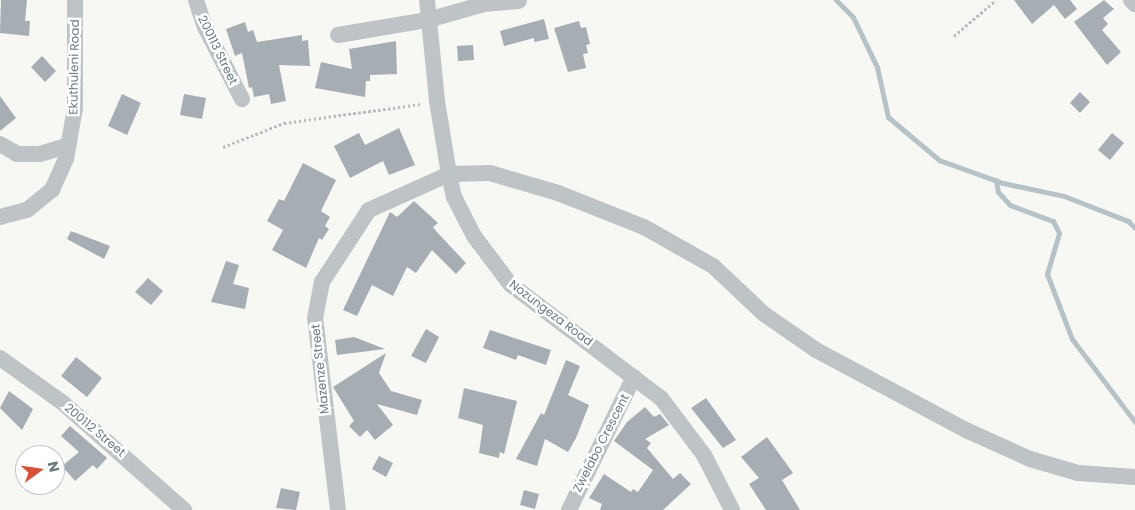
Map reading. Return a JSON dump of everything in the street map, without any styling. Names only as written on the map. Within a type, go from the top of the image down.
[{"type":"street","name":"Ekuthuleni Road","points":[[0,217],[27,210],[52,190],[66,159],[75,108],[75,0]]},
{"type":"street","name":"200113 Street","points":[[196,0],[205,27],[242,99]]},
{"type":"street","name":"Nozungeza Road","points":[[427,0],[437,102],[449,174],[454,196],[474,236],[510,284],[661,398],[704,455],[732,510]]},
{"type":"street","points":[[1131,0],[1135,4]]},
{"type":"street","points":[[338,35],[428,20],[484,4],[519,1]]},
{"type":"street","points":[[0,144],[17,154],[40,154],[69,145]]},
{"type":"street","points":[[449,174],[490,173],[558,193],[644,226],[712,266],[764,314],[816,350],[872,381],[1030,459],[1078,473],[1128,477]]},
{"type":"street","name":"Mazenze Street","points":[[338,510],[315,318],[322,282],[369,210],[449,174]]},
{"type":"street","name":"200112 Street","points":[[0,358],[70,409],[184,510]]},
{"type":"street","name":"Zwelabo Crescent","points":[[569,510],[634,377]]},
{"type":"path","points":[[954,36],[996,0]]},
{"type":"path","points":[[223,147],[284,123],[437,102]]},
{"type":"building","points":[[1,0],[27,0],[25,21],[30,21],[29,36],[0,33]]},
{"type":"building","points":[[1014,0],[1070,0],[1077,9],[1065,19],[1054,5],[1032,24]]},
{"type":"building","points":[[1104,0],[1114,9],[1103,18],[1108,24],[1102,30],[1121,52],[1107,65],[1074,22]]},
{"type":"building","points":[[544,19],[549,39],[534,42],[534,38],[504,46],[500,31]]},
{"type":"building","points":[[579,21],[581,28],[586,27],[590,44],[586,45],[588,53],[583,54],[586,68],[568,72],[554,28]]},
{"type":"building","points":[[245,22],[248,32],[253,30],[257,42],[302,35],[302,41],[308,40],[310,66],[279,65],[286,101],[271,104],[269,94],[254,97],[252,87],[249,88],[242,53],[235,56],[226,29]]},
{"type":"building","points":[[396,41],[397,74],[370,75],[370,81],[366,81],[365,97],[315,88],[321,62],[352,69],[349,49]]},
{"type":"building","points":[[473,45],[474,60],[458,61],[457,46]]},
{"type":"building","points":[[42,56],[56,71],[45,82],[31,67]]},
{"type":"building","points":[[1080,92],[1090,102],[1080,113],[1070,103]]},
{"type":"building","points":[[122,94],[141,103],[127,135],[108,126]]},
{"type":"building","points":[[184,94],[206,98],[202,119],[180,115]]},
{"type":"building","points":[[0,96],[16,118],[0,131]]},
{"type":"building","points":[[399,128],[415,165],[389,175],[383,161],[350,178],[334,146],[359,133],[365,145]]},
{"type":"building","points":[[1112,133],[1124,143],[1110,160],[1098,150]]},
{"type":"building","points":[[303,163],[336,180],[321,211],[330,217],[325,226],[329,229],[322,240],[319,238],[306,268],[272,250],[283,230],[267,221],[279,199],[284,201]]},
{"type":"building","points":[[414,201],[438,223],[433,227],[466,263],[456,274],[432,250],[416,273],[407,267],[393,296],[372,285],[357,316],[343,310],[390,212],[397,217]]},
{"type":"building","points":[[71,231],[110,246],[104,259],[67,239]]},
{"type":"building","points":[[226,261],[239,265],[233,284],[249,288],[245,309],[211,302]]},
{"type":"building","points":[[148,278],[163,291],[151,305],[135,292]]},
{"type":"building","points":[[426,329],[439,337],[426,363],[411,356]]},
{"type":"building","points":[[490,330],[551,350],[546,365],[518,355],[516,360],[483,348]]},
{"type":"building","points":[[354,337],[385,349],[337,355],[335,340]]},
{"type":"building","points":[[386,353],[379,373],[391,391],[422,400],[417,415],[377,404],[393,425],[375,440],[367,430],[360,437],[349,426],[354,421],[333,387]]},
{"type":"building","points":[[76,357],[102,378],[87,397],[61,376]]},
{"type":"building","points":[[566,360],[580,366],[568,395],[589,405],[576,438],[568,452],[545,439],[537,466],[516,459],[541,413],[544,415]]},
{"type":"building","points":[[464,388],[517,401],[504,454],[500,452],[499,458],[479,453],[483,425],[458,418]]},
{"type":"building","points":[[9,391],[33,409],[22,430],[0,408]]},
{"type":"building","points":[[706,398],[736,440],[723,448],[691,408]]},
{"type":"building","points":[[645,407],[654,417],[660,414],[669,425],[645,439],[651,443],[647,448],[673,479],[680,473],[691,484],[663,510],[600,510],[602,504],[589,498],[604,474],[631,492],[633,489],[638,492],[653,470],[614,441],[627,422]]},
{"type":"building","points":[[70,426],[107,458],[97,469],[93,465],[75,481],[65,469],[65,464],[79,452],[61,436]]},
{"type":"building","points":[[767,437],[793,473],[782,480],[800,510],[766,510],[749,484],[759,478],[741,457]]},
{"type":"building","points":[[379,456],[393,463],[386,477],[372,469]]},
{"type":"building","points":[[281,488],[300,492],[296,510],[276,508]]},
{"type":"building","points":[[524,490],[539,494],[535,509],[520,505]]},
{"type":"waterway","points":[[836,0],[853,17],[877,67],[888,117],[939,160],[1003,183],[1064,196],[1128,221],[1135,228]]},
{"type":"waterway","points":[[996,180],[998,192],[1010,205],[1053,221],[1059,233],[1047,274],[1072,339],[1135,422]]}]
